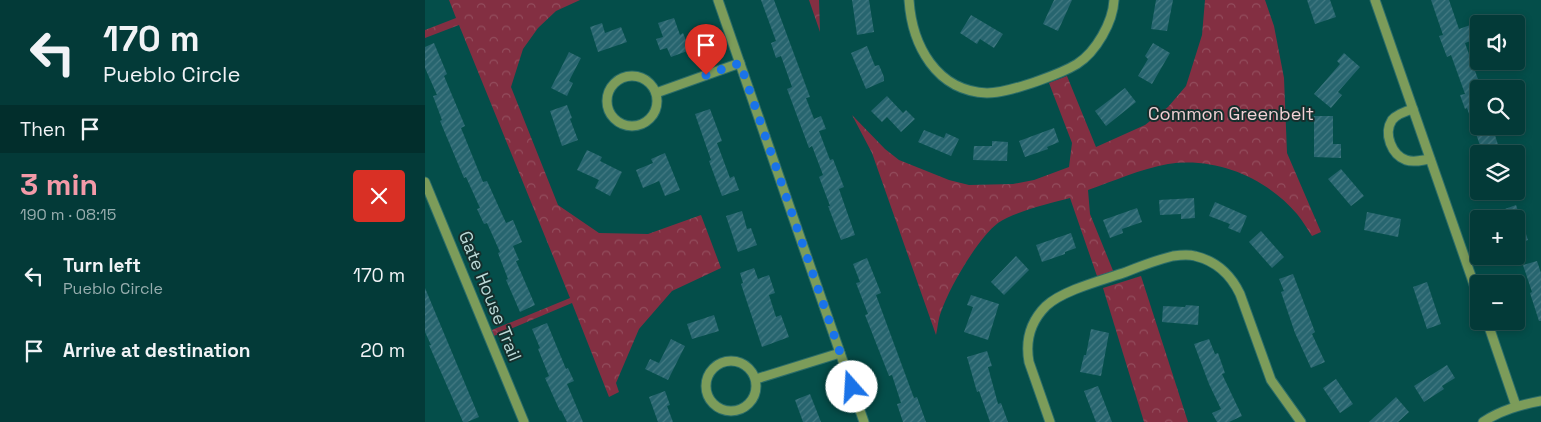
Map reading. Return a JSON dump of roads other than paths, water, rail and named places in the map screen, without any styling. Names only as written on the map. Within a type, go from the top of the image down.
[{"type":"street","points":[[718,0],[864,422]]},
{"type":"street","points":[[909,0],[914,33],[928,62],[940,75],[957,85],[971,91],[988,93],[1009,90],[1037,81],[1067,70],[1079,63],[1103,36],[1110,22],[1115,0]]},
{"type":"street","points":[[1375,0],[1471,275]]},
{"type":"street","points":[[656,93],[740,63]]},
{"type":"street","points":[[638,76],[646,80],[656,93],[655,109],[645,122],[638,125],[622,124],[615,119],[607,106],[607,97],[610,89],[615,82],[622,78],[638,76]]},
{"type":"street","points":[[1413,109],[1401,113],[1393,120],[1388,130],[1391,144],[1398,156],[1408,161],[1430,159]]},
{"type":"street","name":"Gate House Trail","points":[[425,182],[524,422]]},
{"type":"street","points":[[1050,422],[1027,352],[1029,333],[1039,314],[1055,299],[1065,294],[1161,259],[1184,255],[1195,256],[1219,266],[1234,282],[1271,380],[1301,422]]},
{"type":"street","points":[[1490,330],[1516,406]]},
{"type":"street","points":[[756,379],[840,353]]},
{"type":"street","points":[[730,361],[746,365],[756,379],[757,387],[751,403],[737,411],[721,410],[709,399],[706,391],[709,374],[721,363],[730,361]]},
{"type":"street","points":[[1483,422],[1516,406],[1541,401]]},
{"type":"park label","name":"Common Greenbelt","points":[[1231,114]]}]
